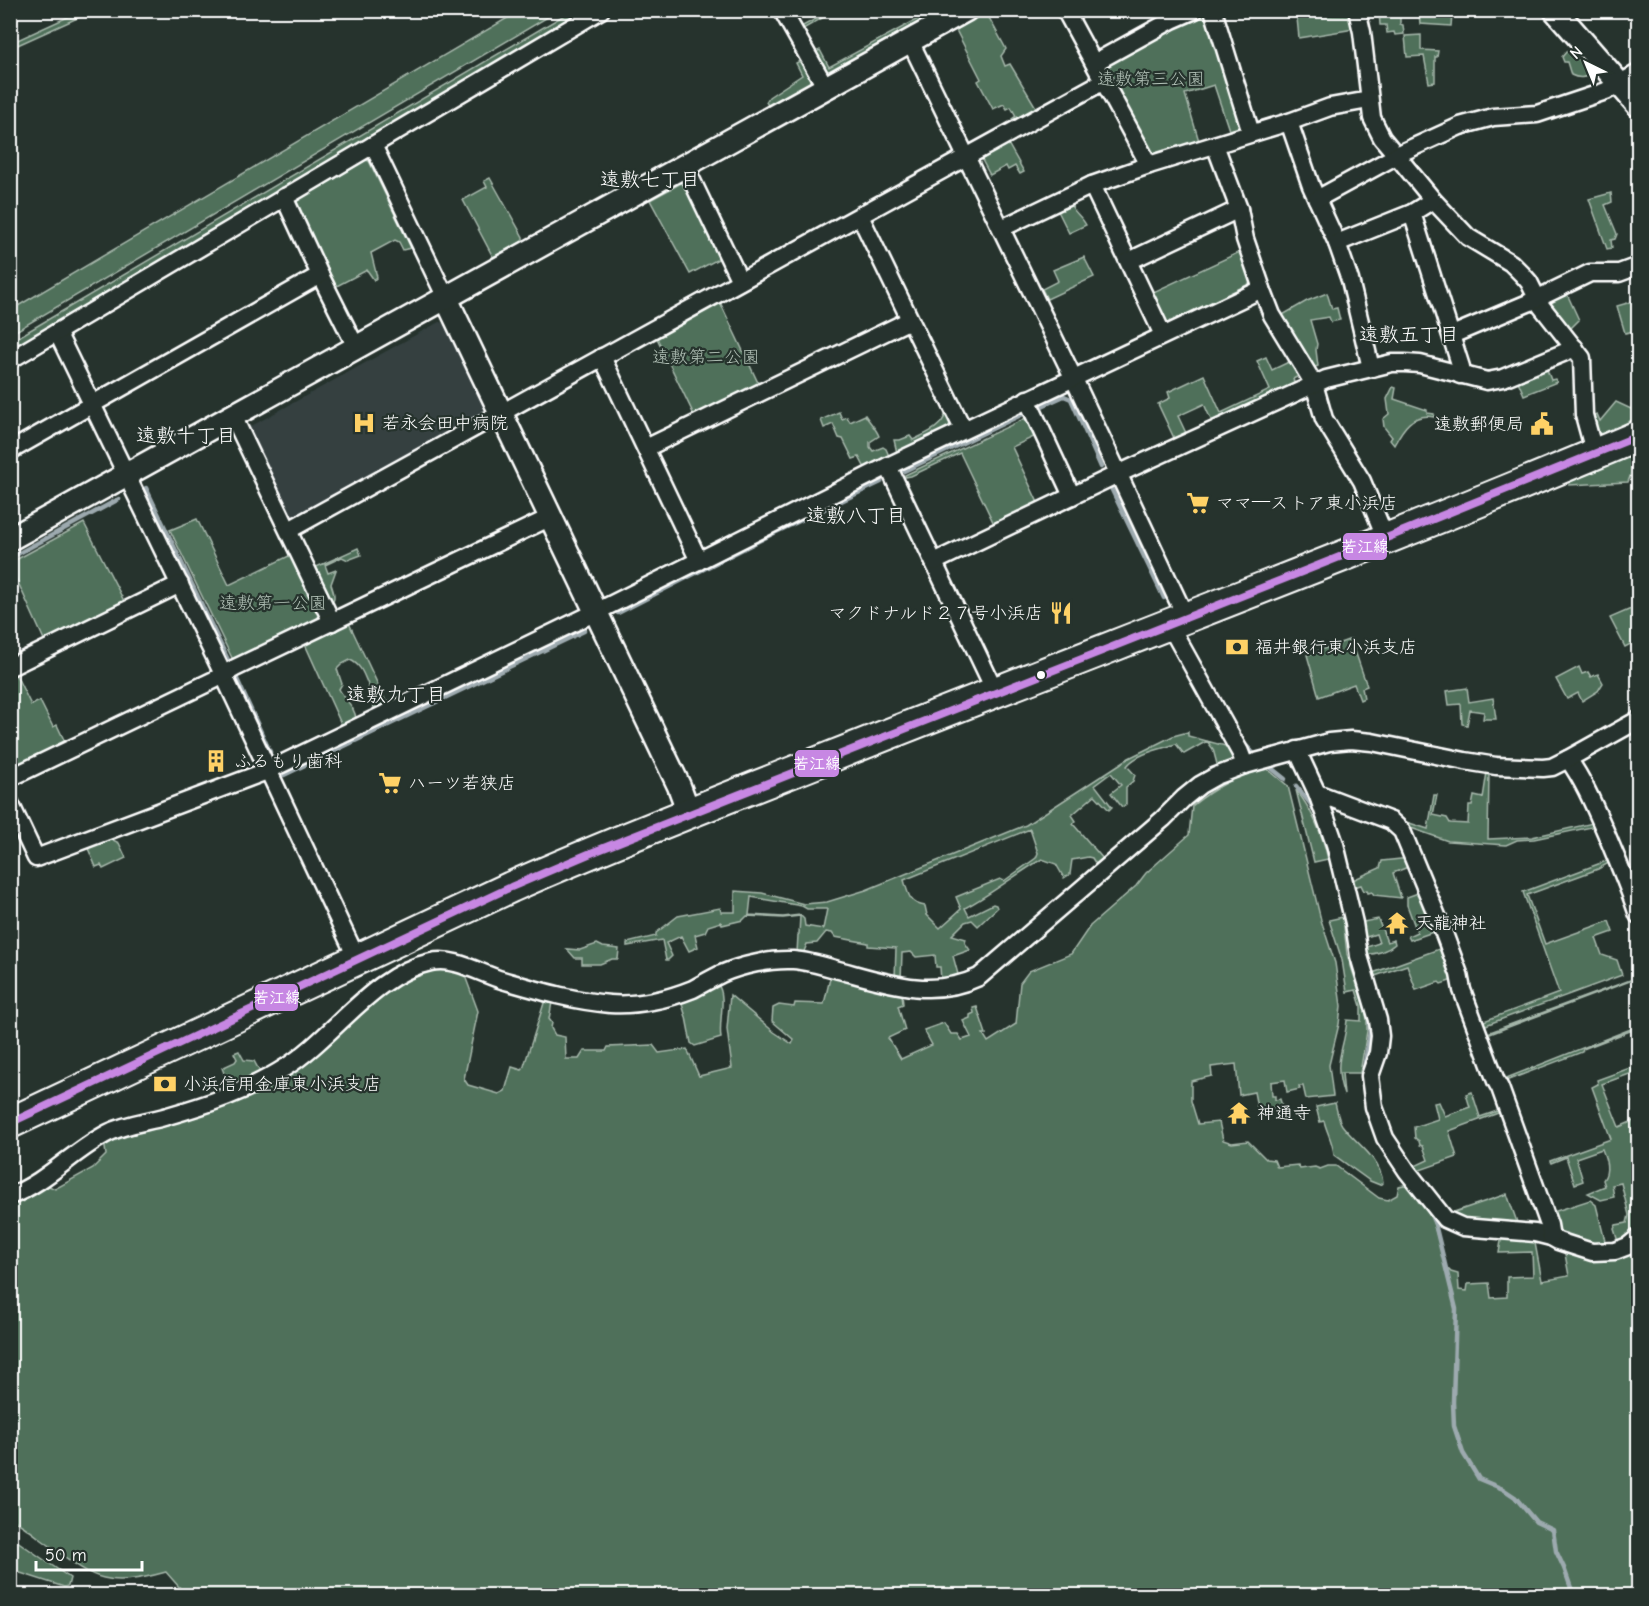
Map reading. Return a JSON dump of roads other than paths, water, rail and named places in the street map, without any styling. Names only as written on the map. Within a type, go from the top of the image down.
[{"type":"highway","points":[[10,1123],[511,887],[689,813],[1178,621],[1638,436]]},
{"type":"street","points":[[10,360],[601,10]]},
{"type":"street","points":[[782,10],[826,88]]},
{"type":"street","points":[[10,539],[966,10]]},
{"type":"street","points":[[1065,10],[1149,165]]},
{"type":"street","points":[[1094,63],[1172,20],[1195,10]]},
{"type":"street","points":[[1213,10],[1251,133]]},
{"type":"street","points":[[1357,10],[1362,32],[1372,118],[1376,127],[1397,156],[1468,237],[1511,263],[1522,274],[1541,306],[1582,358],[1584,415],[1595,454]]},
{"type":"street","points":[[1555,10],[1629,79],[1638,105]]},
{"type":"street","points":[[910,41],[1002,228],[1118,474],[1178,621],[1245,765]]},
{"type":"street","points":[[1317,199],[1397,156],[1460,126],[1493,117],[1537,114],[1629,79]]},
{"type":"street","points":[[289,530],[1104,81]]},
{"type":"street","points":[[1002,228],[1092,184],[1330,107],[1370,100]]},
{"type":"street","points":[[1289,122],[1350,280],[1371,368]]},
{"type":"street","points":[[373,145],[679,786],[689,813]]},
{"type":"street","points":[[1215,145],[1239,209],[1245,239],[1272,315],[1314,384],[1324,419],[1362,481],[1386,538]]},
{"type":"street","points":[[685,166],[740,281]]},
{"type":"street","points":[[1092,184],[1163,335]]},
{"type":"street","points":[[284,197],[356,347]]},
{"type":"street","points":[[1337,243],[1412,213],[1434,200]]},
{"type":"street","points":[[1129,261],[1239,209]]},
{"type":"street","points":[[1412,213],[1452,335],[1461,367],[1460,375]]},
{"type":"street","points":[[860,216],[963,429]]},
{"type":"street","points":[[1452,335],[1590,273],[1619,273],[1638,266]]},
{"type":"street","points":[[10,451],[320,275]]},
{"type":"street","points":[[10,803],[36,858],[267,771],[596,612],[963,429],[1262,289]]},
{"type":"street","points":[[646,448],[910,320]]},
{"type":"street","points":[[57,332],[180,584],[357,959]]},
{"type":"street","points":[[934,562],[1314,384],[1371,368],[1405,363],[1420,364],[1487,381],[1503,378],[1575,348]]},
{"type":"street","points":[[602,357],[699,561]]},
{"type":"street","points":[[1027,399],[1072,496]]},
{"type":"street","points":[[233,416],[332,622]]},
{"type":"street","points":[[888,466],[996,691]]},
{"type":"street","points":[[10,778],[551,517]]},
{"type":"street","points":[[10,667],[180,584]]},
{"type":"street","points":[[10,1196],[32,1187],[109,1132],[231,1095],[270,1076],[305,1053],[385,984],[406,971],[431,962],[446,961],[459,964],[498,979],[546,992],[611,1004],[630,1004],[676,995],[723,973],[779,960],[811,962],[882,981],[924,989],[940,988],[979,977],[1200,785],[1245,765],[1329,742],[1351,740],[1496,766],[1552,767],[1638,720]]},
{"type":"street","points":[[1297,750],[1317,793],[1335,844],[1354,923],[1359,956],[1378,1020],[1380,1036],[1378,1053],[1370,1076],[1374,1107],[1385,1138],[1432,1204],[1445,1219],[1453,1224],[1551,1237],[1576,1248],[1603,1252],[1628,1246],[1638,1238]]},
{"type":"street","points":[[1568,759],[1577,771],[1600,821],[1631,891],[1638,915]]},
{"type":"street","points":[[1317,793],[1391,821],[1402,831],[1452,956],[1477,1033],[1500,1088],[1549,1225],[1551,1237]]},
{"type":"waterway","points":[[1042,406],[1064,396],[1071,399],[1101,467]]},
{"type":"waterway","points":[[904,471],[1023,414]]},
{"type":"waterway","points":[[618,613],[772,534],[881,482]]},
{"type":"waterway","points":[[146,488],[228,660]]},
{"type":"waterway","points":[[1112,490],[1164,598]]},
{"type":"waterway","points":[[10,558],[119,499]]},
{"type":"waterway","points":[[284,775],[584,631]]},
{"type":"waterway","points":[[236,677],[270,752]]},
{"type":"waterway","points":[[1241,740],[1253,753]]},
{"type":"waterway","points":[[1270,767],[1285,779]]},
{"type":"waterway","points":[[1296,786],[1310,803],[1318,818]]},
{"type":"waterway","points":[[1363,1075],[1370,1031],[1369,1018]]},
{"type":"waterway","points":[[1429,1211],[1435,1224],[1456,1309],[1454,1426],[1463,1453],[1479,1479],[1515,1497],[1536,1522],[1553,1530],[1556,1551],[1571,1588],[1577,1596]]},
{"type":"place","name":"若永会田中病院","points":[[364,423]]},
{"type":"place","name":"遠敷郵便局","points":[[1542,424]]},
{"type":"place","name":"ママ―ストア東小浜店","points":[[1198,503]]},
{"type":"place","name":"マクドナルド２７号小浜店","points":[[1061,613]]},
{"type":"place","name":"福井銀行東小浜支店","points":[[1237,647]]},
{"type":"place","name":"ふるもり歯科","points":[[216,761]]},
{"type":"place","name":"ハーツ若狭店","points":[[390,783]]},
{"type":"place","name":"天龍神社","points":[[1397,923]]},
{"type":"place","name":"小浜信用金庫東小浜支店","points":[[165,1084]]},
{"type":"place","name":"神通寺","points":[[1239,1113]]},
{"type":"district","name":"遠敷七丁目","points":[[650,179]]},
{"type":"district","name":"遠敷五丁目","points":[[1409,334]]},
{"type":"district","name":"遠敷十丁目","points":[[186,435]]},
{"type":"district","name":"遠敷八丁目","points":[[856,515]]},
{"type":"district","name":"遠敷九丁目","points":[[396,694]]},
{"type":"park label","name":"遠敷第三公園","points":[[1151,79]]},
{"type":"park label","name":"遠敷第二公園","points":[[706,357]]},
{"type":"park label","name":"遠敷第一公園","points":[[273,603]]}]
